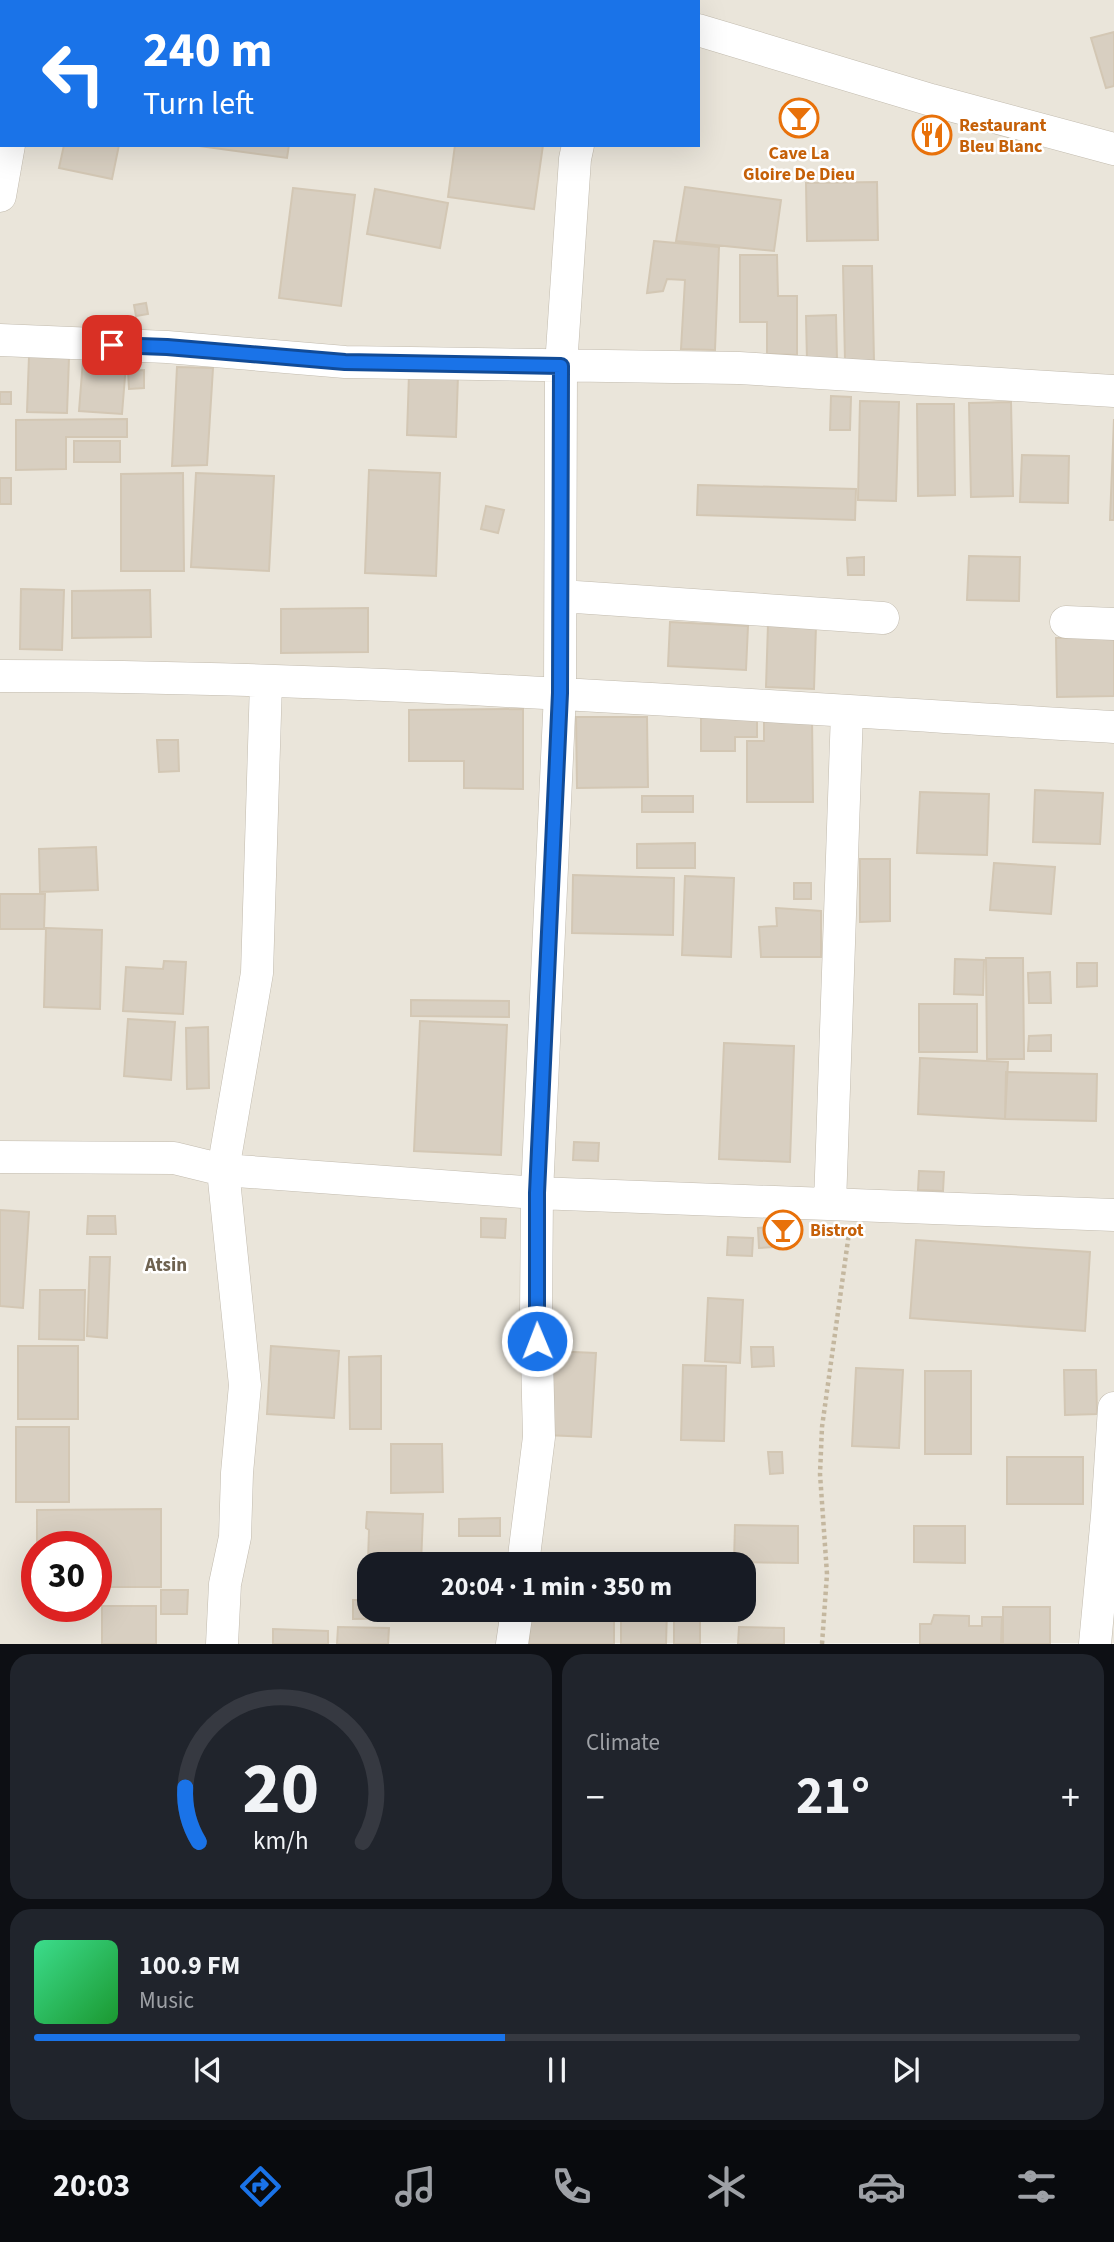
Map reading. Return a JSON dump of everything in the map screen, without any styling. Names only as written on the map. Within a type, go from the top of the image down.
[{"type":"street","points":[[700,31],[931,100],[1114,149]]},
{"type":"street","points":[[0,196],[9,147]]},
{"type":"street","points":[[525,1552],[539,1437],[537,1193],[560,693],[561,366],[578,147]]},
{"type":"street","points":[[0,341],[167,347],[345,362],[739,369],[1114,391]]},
{"type":"street","points":[[561,596],[883,618]]},
{"type":"street","points":[[1066,622],[1114,624]]},
{"type":"street","points":[[0,676],[560,693],[1114,727]]},
{"type":"street","points":[[222,1643],[225,1584],[235,1537],[237,1474],[245,1385],[223,1170],[257,973],[266,682]]},
{"type":"street","points":[[841,1204],[847,712]]},
{"type":"street","points":[[0,1157],[174,1158],[223,1170],[537,1193],[1114,1215]]},
{"type":"street","points":[[1095,1643],[1111,1516],[1114,1408]]},
{"type":"street","points":[[512,1643],[515,1622]]},
{"type":"path","points":[[822,1643],[827,1574],[820,1474],[822,1427],[841,1204]]},
{"type":"shaded area","points":[[700,0],[1114,0],[1114,1643],[0,1644],[0,147],[700,147]]},
{"type":"building","points":[[1114,32],[1114,86],[1106,88],[1091,38]]},
{"type":"building","points":[[64,147],[119,147],[112,179],[59,168]]},
{"type":"building","points":[[207,147],[289,147],[287,158]]},
{"type":"building","points":[[455,147],[543,147],[534,209],[448,197]]},
{"type":"building","points":[[877,182],[878,240],[807,241],[806,183]]},
{"type":"building","points":[[685,187],[781,200],[774,251],[676,241]]},
{"type":"building","points":[[293,188],[355,195],[341,306],[279,298]]},
{"type":"building","points":[[375,189],[448,203],[440,248],[367,234]]},
{"type":"building","points":[[654,241],[719,247],[715,350],[681,349],[685,280],[667,279],[663,291],[647,293]]},
{"type":"building","points":[[740,255],[777,255],[778,296],[797,296],[797,355],[767,354],[767,322],[740,322]]},
{"type":"building","points":[[843,266],[872,266],[874,361],[845,361]]},
{"type":"building","points":[[146,303],[148,314],[136,316],[134,305]]},
{"type":"building","points":[[836,315],[837,360],[807,360],[806,316]]},
{"type":"building","points":[[29,356],[69,358],[67,413],[27,412]]},
{"type":"building","points":[[83,360],[126,364],[122,414],[79,411]]},
{"type":"building","points":[[177,367],[213,368],[207,465],[172,466]]},
{"type":"building","points":[[144,370],[144,388],[129,389],[128,371]]},
{"type":"building","points":[[409,374],[458,375],[456,437],[407,435]]},
{"type":"building","points":[[0,392],[11,392],[11,404],[0,404]]},
{"type":"building","points":[[831,396],[851,397],[850,430],[830,430]]},
{"type":"building","points":[[860,401],[899,402],[896,501],[858,500]]},
{"type":"building","points":[[1011,402],[1013,496],[971,497],[969,403]]},
{"type":"building","points":[[917,404],[954,404],[955,495],[918,496]]},
{"type":"building","points":[[127,419],[127,437],[66,437],[66,469],[16,470],[16,420]]},
{"type":"building","points":[[1114,419],[1114,520],[1110,520]]},
{"type":"building","points":[[74,441],[120,441],[120,462],[74,462]]},
{"type":"building","points":[[1022,455],[1069,456],[1068,503],[1020,502]]},
{"type":"building","points":[[369,470],[440,473],[436,576],[365,573]]},
{"type":"building","points":[[183,473],[184,571],[121,571],[121,474]]},
{"type":"building","points":[[196,473],[274,476],[269,571],[191,567]]},
{"type":"building","points":[[0,478],[11,478],[11,504],[0,504]]},
{"type":"building","points":[[698,485],[856,489],[855,520],[697,515]]},
{"type":"building","points":[[486,506],[504,510],[498,533],[481,529]]},
{"type":"building","points":[[969,556],[1020,557],[1019,601],[967,600]]},
{"type":"building","points":[[864,557],[864,575],[848,575],[847,558]]},
{"type":"building","points":[[21,589],[64,590],[62,650],[20,649]]},
{"type":"building","points":[[150,590],[151,637],[72,638],[72,591]]},
{"type":"building","points":[[368,608],[368,652],[281,653],[281,609]]},
{"type":"building","points":[[670,622],[748,626],[746,670],[668,666]]},
{"type":"building","points":[[768,624],[816,626],[814,689],[766,687]]},
{"type":"building","points":[[1114,637],[1114,696],[1057,697],[1056,638]]},
{"type":"building","points":[[523,709],[523,789],[464,788],[464,761],[409,761],[409,710]]},
{"type":"building","points":[[757,715],[757,737],[735,737],[735,751],[701,751],[701,716]]},
{"type":"building","points":[[576,717],[647,717],[648,787],[577,788]]},
{"type":"building","points":[[764,718],[812,718],[813,802],[747,802],[747,741],[764,741]]},
{"type":"building","points":[[157,740],[178,740],[179,771],[159,772]]},
{"type":"building","points":[[1035,790],[1103,793],[1100,844],[1033,842]]},
{"type":"building","points":[[920,792],[989,794],[987,855],[917,853]]},
{"type":"building","points":[[642,796],[693,796],[693,812],[642,812]]},
{"type":"building","points":[[695,843],[695,868],[637,868],[637,844]]},
{"type":"building","points":[[96,847],[98,890],[40,892],[39,849]]},
{"type":"building","points":[[860,859],[890,859],[890,921],[860,922]]},
{"type":"building","points":[[994,863],[1055,867],[1051,914],[990,910]]},
{"type":"building","points":[[573,875],[674,878],[673,935],[572,933]]},
{"type":"building","points":[[685,876],[734,878],[731,957],[682,955]]},
{"type":"building","points":[[794,883],[811,883],[811,899],[794,899]]},
{"type":"building","points":[[0,894],[45,894],[44,929],[0,929]]},
{"type":"building","points":[[776,908],[821,911],[821,957],[761,957],[759,927],[777,926]]},
{"type":"building","points":[[46,928],[102,930],[100,1009],[44,1007]]},
{"type":"building","points":[[986,958],[1023,958],[1024,1059],[987,1059]]},
{"type":"building","points":[[955,959],[984,960],[983,995],[954,994]]},
{"type":"building","points":[[164,961],[186,962],[183,1014],[123,1011],[126,967],[163,969]]},
{"type":"building","points":[[1077,963],[1097,963],[1097,986],[1077,987]]},
{"type":"building","points":[[1050,972],[1051,1003],[1029,1003],[1028,973]]},
{"type":"building","points":[[411,1000],[509,1001],[509,1017],[411,1016]]},
{"type":"building","points":[[919,1004],[977,1004],[977,1052],[919,1052]]},
{"type":"building","points":[[128,1019],[175,1022],[171,1080],[124,1076]]},
{"type":"building","points":[[420,1021],[507,1025],[501,1155],[414,1151]]},
{"type":"building","points":[[208,1027],[209,1088],[187,1089],[186,1028]]},
{"type":"building","points":[[1051,1035],[1051,1051],[1028,1051],[1029,1036]]},
{"type":"building","points":[[724,1043],[794,1046],[790,1162],[719,1159]]},
{"type":"building","points":[[920,1058],[1008,1062],[1005,1119],[918,1114]]},
{"type":"building","points":[[1006,1072],[1097,1074],[1096,1121],[1005,1119]]},
{"type":"building","points":[[574,1142],[599,1143],[598,1161],[573,1160]]},
{"type":"building","points":[[919,1171],[944,1172],[943,1191],[918,1190]]},
{"type":"building","points":[[0,1210],[29,1212],[23,1308],[0,1306]]},
{"type":"building","points":[[88,1216],[115,1216],[116,1234],[87,1234]]},
{"type":"building","points":[[481,1218],[506,1219],[505,1238],[481,1237]]},
{"type":"building","points":[[772,1227],[773,1247],[759,1248],[758,1228]]},
{"type":"building","points":[[728,1237],[753,1238],[752,1256],[727,1255]]},
{"type":"building","points":[[916,1240],[1090,1252],[1085,1331],[910,1318]]},
{"type":"building","points":[[90,1257],[110,1257],[107,1338],[87,1336]]},
{"type":"building","points":[[40,1290],[85,1290],[84,1340],[39,1339]]},
{"type":"building","points":[[708,1298],[743,1300],[740,1363],[705,1361]]},
{"type":"building","points":[[18,1346],[78,1346],[78,1419],[18,1419]]},
{"type":"building","points":[[271,1346],[339,1351],[334,1418],[267,1414]]},
{"type":"building","points":[[751,1347],[773,1347],[774,1366],[752,1367]]},
{"type":"building","points":[[550,1351],[596,1353],[591,1437],[545,1435]]},
{"type":"building","points":[[381,1356],[381,1429],[350,1429],[349,1357]]},
{"type":"building","points":[[683,1365],[726,1366],[724,1441],[681,1440]]},
{"type":"building","points":[[856,1368],[903,1370],[899,1448],[852,1446]]},
{"type":"building","points":[[1064,1370],[1096,1370],[1097,1414],[1065,1415]]},
{"type":"building","points":[[925,1371],[971,1371],[971,1454],[925,1454]]},
{"type":"building","points":[[16,1427],[69,1427],[69,1502],[16,1502]]},
{"type":"building","points":[[391,1444],[442,1444],[443,1492],[391,1493]]},
{"type":"building","points":[[768,1452],[782,1452],[783,1473],[770,1474]]},
{"type":"building","points":[[1007,1457],[1083,1457],[1083,1504],[1007,1504]]},
{"type":"building","points":[[161,1509],[161,1587],[112,1587],[112,1531],[37,1531],[37,1510]]},
{"type":"building","points":[[367,1512],[423,1514],[421,1552],[368,1552],[369,1530],[366,1528]]},
{"type":"building","points":[[500,1518],[500,1536],[459,1536],[459,1519]]},
{"type":"building","points":[[735,1525],[798,1526],[798,1563],[756,1562],[756,1552],[734,1552]]},
{"type":"building","points":[[914,1526],[965,1526],[965,1563],[914,1562]]},
{"type":"building","points":[[161,1590],[188,1590],[187,1614],[161,1614]]},
{"type":"building","points":[[353,1600],[357,1600],[357,1619],[353,1619]]},
{"type":"building","points":[[112,1606],[156,1606],[156,1644],[102,1644],[102,1622],[112,1622]]},
{"type":"building","points":[[1003,1607],[1050,1607],[1050,1644],[1003,1644]]},
{"type":"building","points":[[934,1615],[969,1616],[969,1626],[982,1626],[982,1617],[1002,1617],[1001,1644],[920,1644],[920,1624],[931,1624]]},
{"type":"building","points":[[530,1622],[614,1622],[614,1644],[529,1644]]},
{"type":"building","points":[[621,1622],[667,1622],[666,1644],[621,1644]]},
{"type":"building","points":[[674,1622],[700,1622],[700,1644],[674,1644]]},
{"type":"building","points":[[338,1627],[389,1628],[388,1644],[337,1644]]},
{"type":"building","points":[[739,1627],[784,1628],[784,1644],[738,1644]]},
{"type":"building","points":[[273,1629],[328,1631],[328,1644],[273,1644]]},
{"type":"place","name":"Cave La Gloire De Dieu","points":[[799,118]]},
{"type":"place","name":"Restaurant Bleu Blanc","points":[[932,135]]},
{"type":"place","name":"Bistrot","points":[[783,1230]]},
{"type":"district","name":"Atsin","points":[[166,1265]]},
{"type":"route","points":[[112,345],[345,362],[561,366],[560,693],[537,1193],[537,1341]]}]
